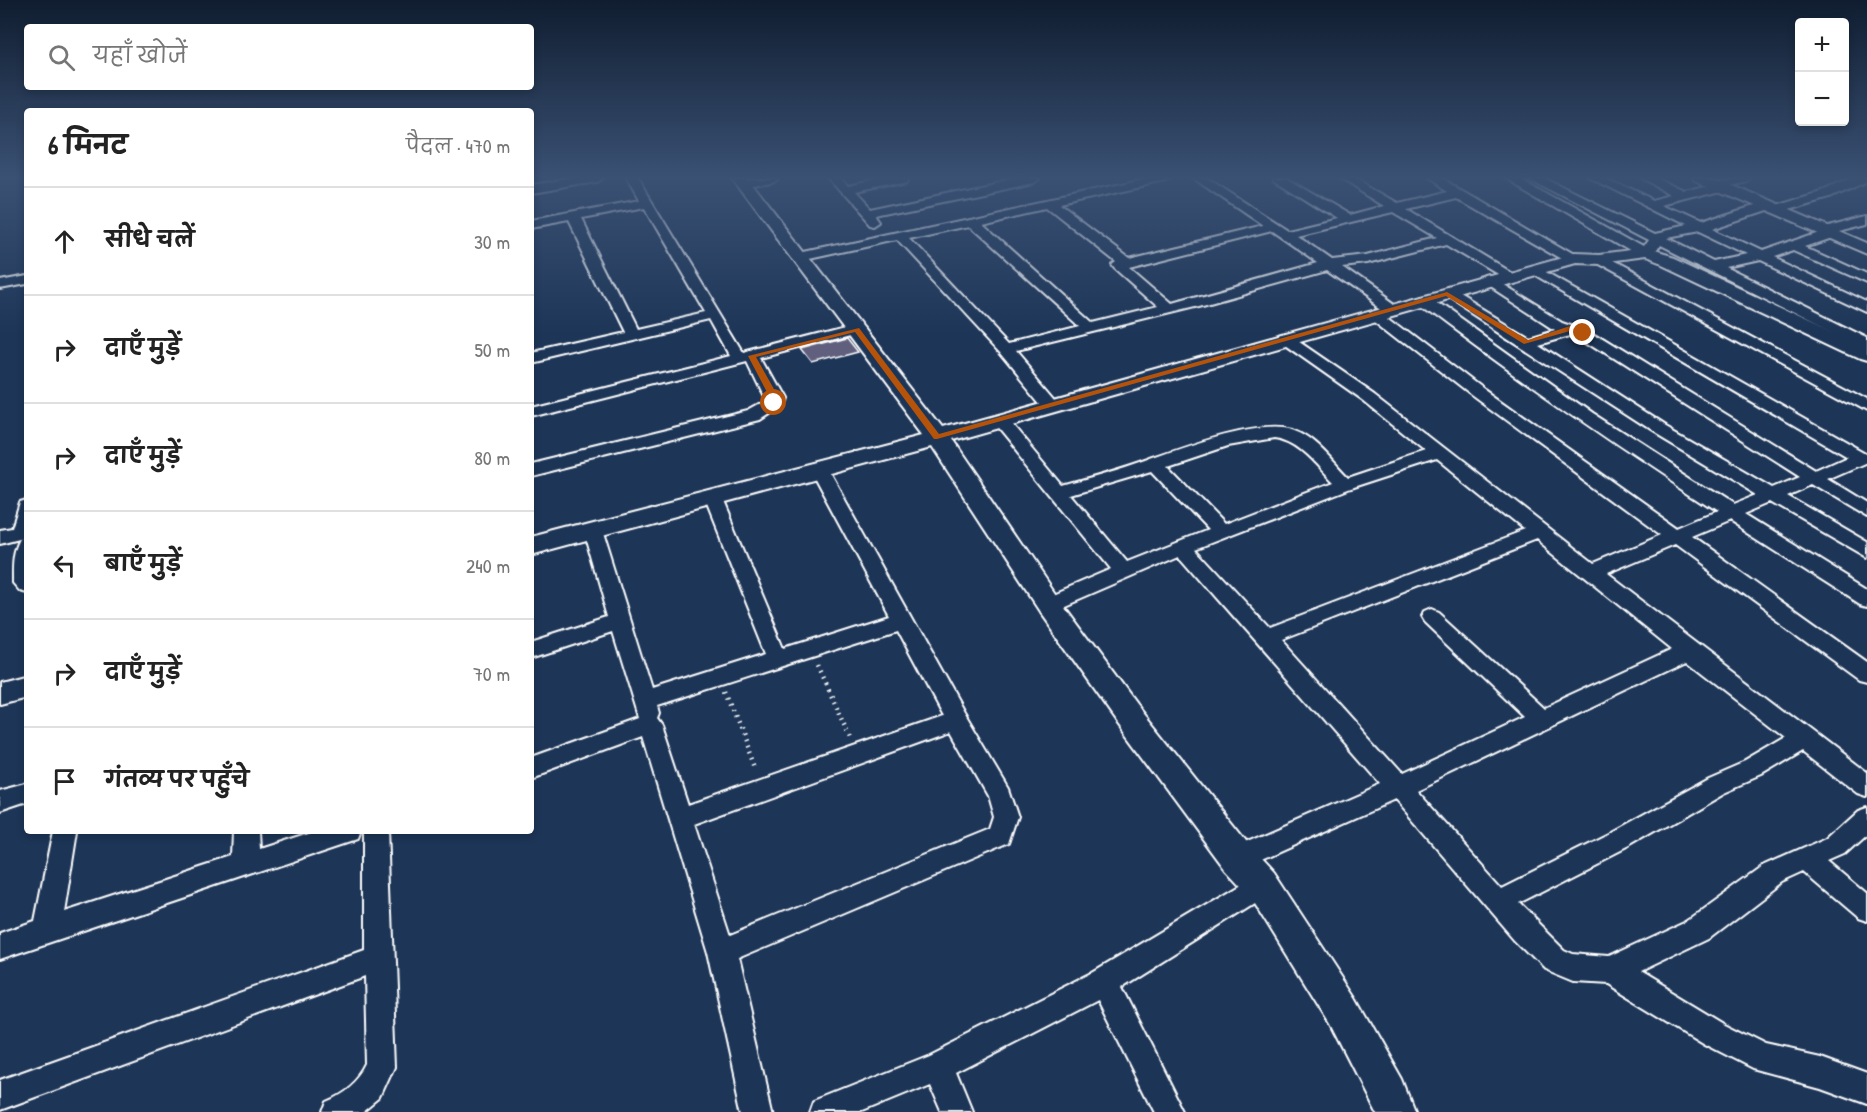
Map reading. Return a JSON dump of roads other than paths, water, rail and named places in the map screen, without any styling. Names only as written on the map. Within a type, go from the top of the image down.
[{"type":"street","points":[[580,230],[632,334]]},
{"type":"street","points":[[534,469],[754,415],[774,403],[774,398],[715,315],[663,230]]},
{"type":"street","points":[[780,230],[937,437],[1048,604],[1126,712],[1238,858],[1262,884],[1343,1011],[1389,1093],[1395,1112]]},
{"type":"street","points":[[887,230],[1006,349],[1054,405]]},
{"type":"street","points":[[801,257],[923,230]]},
{"type":"street","points":[[982,230],[1090,328]]},
{"type":"street","points":[[1084,230],[1127,263]]},
{"type":"street","points":[[1169,309],[1119,265],[1286,230]]},
{"type":"street","points":[[1432,230],[1500,278],[1557,324],[1583,333],[1867,511]]},
{"type":"street","points":[[1524,230],[1574,260]]},
{"type":"street","points":[[1624,230],[1712,267],[1867,344]]},
{"type":"street","points":[[1628,230],[1728,288],[1867,355]]},
{"type":"street","points":[[534,545],[820,471],[1500,278],[1574,260],[1599,260],[1692,230]]},
{"type":"street","points":[[1707,230],[1867,308]]},
{"type":"street","points":[[1822,230],[1867,249]]},
{"type":"street","points":[[1712,267],[1758,256],[1836,230]]},
{"type":"street","points":[[1280,231],[1328,266],[1479,393],[1867,674]]},
{"type":"street","points":[[1006,349],[1169,309],[1328,266],[1368,260],[1448,239]]},
{"type":"street","points":[[1793,245],[1867,279]]},
{"type":"street","points":[[1599,260],[1867,406]]},
{"type":"street","points":[[1536,270],[1862,454]]},
{"type":"street","points":[[0,285],[24,281]]},
{"type":"street","points":[[1447,294],[1527,342],[1689,446],[1775,494],[1867,551]]},
{"type":"street","points":[[1423,300],[1485,348],[1730,513],[1867,599]]},
{"type":"street","points":[[534,357],[715,315]]},
{"type":"street","points":[[1527,342],[1570,328]]},
{"type":"street","points":[[534,410],[857,329]]},
{"type":"street","points":[[1287,340],[1369,397],[1866,790]]},
{"type":"street","points":[[999,420],[1124,572]]},
{"type":"street","points":[[1059,493],[1251,436],[1275,432],[1287,434],[1303,443],[1345,484]]},
{"type":"street","points":[[1048,604],[1183,546],[1345,484],[1439,453]]},
{"type":"street","points":[[1591,573],[1817,478],[1862,454]]},
{"type":"street","points":[[1155,464],[1221,532]]},
{"type":"street","points":[[723,952],[1000,836],[1005,817],[999,794],[820,471]]},
{"type":"street","points":[[713,499],[778,658]]},
{"type":"street","points":[[593,530],[723,952],[758,1112]]},
{"type":"street","points":[[1267,637],[1540,532]]},
{"type":"street","points":[[0,537],[24,536]]},
{"type":"street","points":[[1183,546],[1267,637],[1498,902],[1554,960],[1573,968],[1610,971],[1714,1034],[1763,1059],[1820,1072],[1867,1089]]},
{"type":"street","points":[[24,548],[24,584]]},
{"type":"street","points":[[1432,617],[1541,719]]},
{"type":"street","points":[[534,767],[648,713],[778,658],[902,620]]},
{"type":"street","points":[[534,649],[620,621]]},
{"type":"street","points":[[1238,858],[1398,787],[1689,651]]},
{"type":"street","points":[[0,693],[24,687]]},
{"type":"street","points":[[680,818],[956,720]]},
{"type":"street","points":[[1498,902],[1619,840],[1716,785],[1753,769],[1804,739]]},
{"type":"street","points":[[0,802],[24,795]]},
{"type":"street","points":[[1610,971],[1699,929],[1773,874],[1836,846],[1867,818]]},
{"type":"street","points":[[47,930],[64,834]]},
{"type":"street","points":[[246,834],[246,865]]},
{"type":"street","points":[[0,946],[340,834]]},
{"type":"street","points":[[338,1112],[349,1107],[372,1087],[382,1067],[376,834]]},
{"type":"street","points":[[1807,859],[1867,909]]},
{"type":"street","points":[[825,1112],[938,1066],[1104,982],[1262,884]]},
{"type":"street","points":[[0,1095],[378,958]]},
{"type":"street","points":[[1104,982],[1170,1112]]},
{"type":"street","points":[[938,1066],[957,1112]]}]
